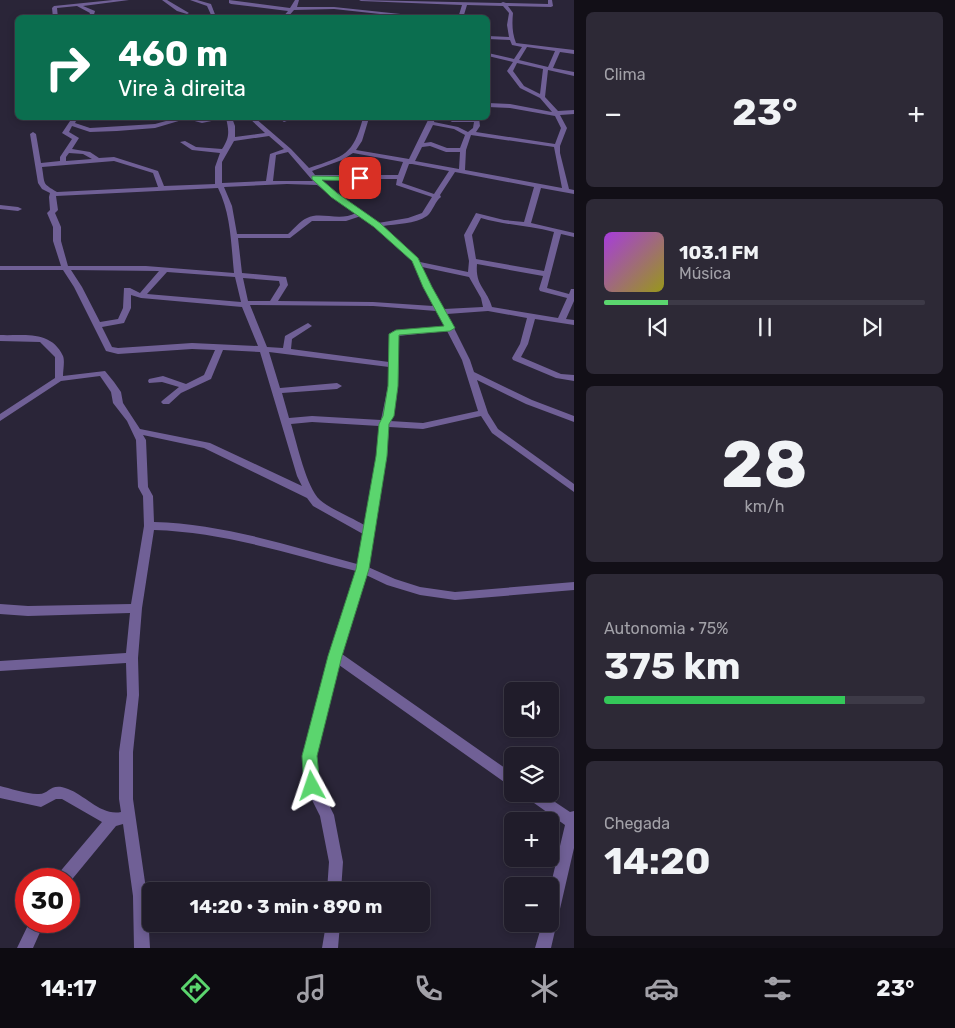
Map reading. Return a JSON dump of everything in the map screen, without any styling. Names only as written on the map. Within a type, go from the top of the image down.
[{"type":"street","points":[[53,0],[56,7],[54,8],[55,15]]},
{"type":"street","points":[[56,7],[127,0]]},
{"type":"street","points":[[164,0],[189,15]]},
{"type":"street","points":[[189,15],[185,6],[191,0],[209,5],[214,15]]},
{"type":"street","points":[[231,0],[234,4],[291,10],[344,9],[406,15]]},
{"type":"street","points":[[287,15],[297,0]]},
{"type":"street","points":[[361,0],[503,2],[551,6],[550,0]]},
{"type":"street","points":[[428,15],[436,1]]},
{"type":"street","points":[[503,2],[511,13],[511,39],[514,44],[574,52]]},
{"type":"street","points":[[462,15],[468,3]]},
{"type":"street","points":[[79,6],[92,12],[91,15]]},
{"type":"street","points":[[342,15],[344,9]]},
{"type":"street","points":[[490,38],[511,39]]},
{"type":"street","points":[[525,46],[517,62],[510,70],[522,87],[542,97],[557,114],[564,129],[557,146],[559,164],[570,191]]},
{"type":"street","points":[[542,97],[548,69],[558,50]]},
{"type":"street","points":[[490,55],[574,73]]},
{"type":"street","points":[[490,105],[510,106],[557,114],[574,112]]},
{"type":"street","points":[[63,163],[64,157],[76,138],[66,133],[74,121],[90,130],[154,126],[175,120]]},
{"type":"street","points":[[229,120],[232,134],[219,163],[218,182],[223,188],[229,211],[238,275],[245,304],[264,351],[302,476],[317,503],[368,532]]},
{"type":"street","points":[[254,120],[289,150],[317,180],[377,225],[418,264],[466,360],[483,413],[498,435],[574,489]]},
{"type":"street","points":[[308,170],[337,161],[353,151],[364,133],[366,120]]},
{"type":"street","points":[[438,197],[400,186],[398,182],[399,177],[420,145],[432,120],[470,134],[557,146]]},
{"type":"street","points":[[451,120],[456,128]]},
{"type":"street","points":[[462,171],[464,161],[463,150],[470,134],[477,125],[477,120]]},
{"type":"street","points":[[33,134],[43,188],[54,191],[54,210],[52,213],[57,232],[57,241],[65,267],[78,287],[106,345],[113,351],[169,346],[287,351],[394,365]]},
{"type":"street","points":[[231,139],[270,134]]},
{"type":"street","points":[[183,142],[196,149],[226,151]]},
{"type":"street","points":[[420,145],[431,144],[446,150],[463,150]]},
{"type":"street","points":[[269,183],[273,154],[289,150]]},
{"type":"street","points":[[68,151],[84,152],[93,155],[97,160]]},
{"type":"street","points":[[353,151],[570,191]]},
{"type":"street","points":[[39,165],[114,158],[153,170],[157,174],[162,189]]},
{"type":"street","points":[[464,161],[476,173]]},
{"type":"street","points":[[377,225],[418,218],[427,213],[453,169]]},
{"type":"street","points":[[53,194],[399,177]]},
{"type":"street","points":[[527,225],[538,185]]},
{"type":"street","points":[[0,206],[18,209]]},
{"type":"street","points":[[233,236],[290,236],[310,219],[341,221],[352,219],[360,214]]},
{"type":"street","points":[[488,309],[486,297],[474,285],[472,275],[473,261],[468,235],[479,216],[574,235]]},
{"type":"street","points":[[558,232],[543,288],[544,290],[573,295],[561,320]]},
{"type":"street","points":[[473,261],[546,274]]},
{"type":"street","points":[[418,264],[472,275]]},
{"type":"street","points":[[0,268],[110,266],[283,279],[285,281],[284,285],[273,303]]},
{"type":"street","points":[[141,296],[165,269]]},
{"type":"street","points":[[96,326],[121,321],[128,308],[127,290],[141,296],[245,304],[373,304],[440,310],[488,309],[574,323]]},
{"type":"street","points":[[532,316],[524,344],[516,358],[559,376],[574,378]]},
{"type":"street","points":[[287,351],[288,338],[308,326]]},
{"type":"street","points":[[335,882],[336,862],[327,815],[312,786],[310,756],[335,656],[362,569],[382,456],[384,424],[388,416],[394,365],[394,334],[450,328]]},
{"type":"street","points":[[0,338],[42,339],[46,341],[59,357],[59,379]]},
{"type":"street","points":[[166,402],[187,387],[208,377],[220,348]]},
{"type":"street","points":[[0,418],[59,379],[102,372],[116,392],[118,402],[141,440],[143,487],[148,496],[149,526],[136,608],[132,658],[133,695],[126,752],[128,816],[140,896],[142,948]]},
{"type":"street","points":[[469,373],[529,402],[574,419]]},
{"type":"street","points":[[152,381],[163,379],[187,387]]},
{"type":"street","points":[[276,391],[337,386]]},
{"type":"street","points":[[285,421],[312,419],[423,426],[483,413]]},
{"type":"street","points":[[137,431],[207,445],[311,495]]},
{"type":"street","points":[[149,526],[181,527],[258,541],[362,569],[391,582],[420,591],[456,596],[574,586]]},
{"type":"street","points":[[0,609],[28,611],[136,608]]},
{"type":"street","points":[[335,656],[504,774]]},
{"type":"street","points":[[0,666],[132,658]]},
{"type":"street","points":[[0,792],[41,801],[55,793],[66,795],[73,797],[85,808],[113,820]]},
{"type":"street","points":[[545,802],[573,819],[559,880]]},
{"type":"street","points":[[72,868],[113,820],[128,816]]},
{"type":"street","points":[[330,948],[332,932]]},
{"type":"street","points":[[543,948],[547,932]]},
{"type":"street","points":[[25,948],[32,933]]},
{"type":"route","points":[[312,786],[310,756],[335,656],[362,569],[382,456],[384,424],[388,416],[393,386],[394,334],[450,328],[442,312],[438,309],[415,260],[377,225],[353,210],[315,178],[360,178]]}]
